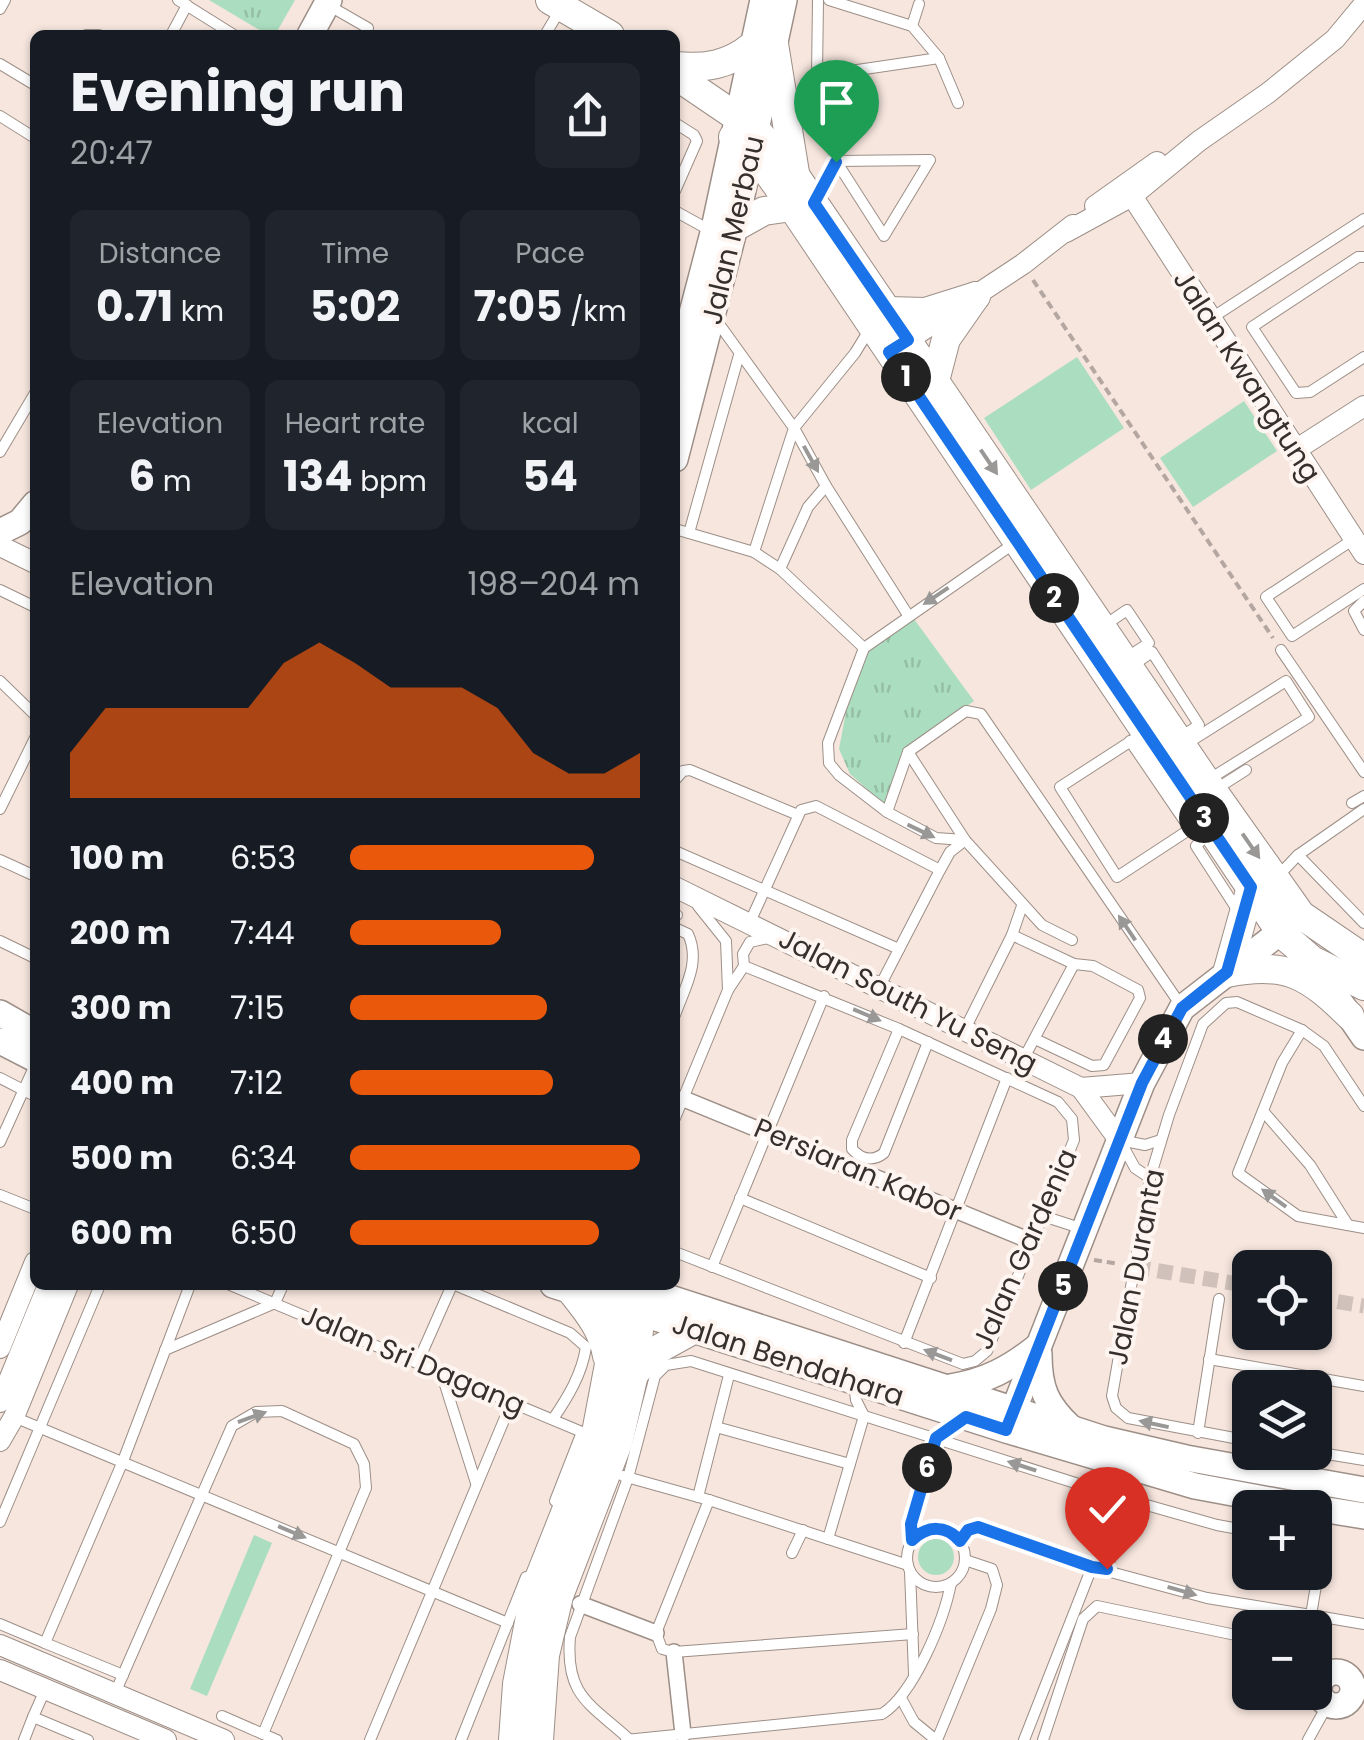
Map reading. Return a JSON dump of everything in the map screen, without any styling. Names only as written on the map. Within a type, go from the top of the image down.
[{"type":"main road","points":[[556,3],[602,30]]},
{"type":"main road","points":[[680,66],[722,65],[764,45],[803,205]]},
{"type":"main road","points":[[680,79],[795,175]]},
{"type":"main road","points":[[744,133],[803,205],[899,346],[1138,736],[1202,826],[1247,881],[1291,924],[1312,960],[1364,986]]},
{"type":"main road","points":[[724,230],[764,211],[803,205]]},
{"type":"main road","points":[[880,318],[925,312],[976,296]]},
{"type":"main road","points":[[934,381],[946,338],[976,296]]},
{"type":"main road","points":[[899,346],[934,381],[1209,786],[1247,881],[1243,918],[1227,972],[1260,966],[1292,972],[1326,993],[1357,1026]]},
{"type":"main road","points":[[1291,924],[1364,958]]},
{"type":"main road","points":[[563,1290],[590,1315],[622,1371]]},
{"type":"main road","points":[[539,1740],[545,1655],[559,1596],[618,1475],[622,1371],[632,1296]]},
{"type":"main road","points":[[514,1740],[518,1623],[536,1586],[589,1435],[622,1371],[692,1331]]},
{"type":"street","name":"Jalan Merbau","points":[[763,0],[764,45]]},
{"type":"street","name":"Jalan Merbau","points":[[680,441],[714,316],[724,230],[764,45],[784,0]]},
{"type":"street","points":[[313,30],[328,2]]},
{"type":"street","points":[[1066,232],[1132,196],[1198,141],[1268,93],[1336,39],[1364,4]]},
{"type":"street","points":[[899,346],[1023,264],[1149,166],[1198,141]]},
{"type":"street","points":[[1132,196],[1149,166]]},
{"type":"street","points":[[1093,207],[1110,198],[1132,196]]},
{"type":"street","name":"Jalan Kwangtung","points":[[1132,196],[1359,547]]},
{"type":"street","name":"Jalan Merbau","points":[[680,341],[724,230]]},
{"type":"street","points":[[1297,449],[1364,406]]},
{"type":"street","points":[[0,532],[20,522],[30,510]]},
{"type":"street","points":[[0,546],[30,561]]},
{"type":"street","name":"Jalan South Yu Seng","points":[[680,889],[1081,1088],[1119,1140]]},
{"type":"street","points":[[1010,1420],[1142,1083],[1182,1008],[1291,924]]},
{"type":"street","points":[[1312,960],[1357,1026]]},
{"type":"street","points":[[0,1013],[30,1030]]},
{"type":"street","points":[[0,1042],[30,1059]]},
{"type":"street","points":[[1081,1088],[1142,1083]]},
{"type":"street","name":"Persiaran Kabor","points":[[684,1098],[1032,1242]]},
{"type":"street","points":[[0,1348],[30,1274]]},
{"type":"street","points":[[0,1441],[5,1410],[46,1290]]},
{"type":"street","points":[[5,1410],[65,1290]]},
{"type":"street","name":"Jalan Bendahara","points":[[572,1290],[632,1296],[940,1388],[1010,1420],[1195,1486],[1232,1493]]},
{"type":"street","name":"Jalan Bendahara","points":[[632,1296],[692,1331],[966,1417],[1074,1430],[1186,1458],[1364,1490]]},
{"type":"street","points":[[940,1388],[978,1383],[1018,1362],[1040,1344]]},
{"type":"street","points":[[1040,1344],[1042,1394],[1052,1410],[1074,1430]]},
{"type":"street","name":"Jalan Bendahara","points":[[1332,1511],[1364,1516]]},
{"type":"street","points":[[580,1604],[656,1633]]},
{"type":"street","points":[[0,1645],[119,1684],[200,1736],[224,1740]]},
{"type":"street","points":[[674,1652],[683,1734]]},
{"type":"street","points":[[0,1670],[166,1740]]},
{"type":"lane","points":[[0,8],[5,0]]},
{"type":"lane","points":[[803,205],[836,162],[930,160],[884,236],[836,162],[817,76],[818,0]]},
{"type":"lane","points":[[829,0],[912,26],[938,58],[958,102]]},
{"type":"lane","points":[[173,30],[183,2],[226,30]]},
{"type":"lane","points":[[328,2],[365,30]]},
{"type":"lane","points":[[548,30],[556,3]]},
{"type":"lane","points":[[912,26],[919,4]]},
{"type":"lane","points":[[817,76],[938,58]]},
{"type":"lane","points":[[0,64],[30,82]]},
{"type":"lane","points":[[0,116],[30,135]]},
{"type":"lane","points":[[680,126],[694,135],[697,142],[680,182]]},
{"type":"lane","points":[[680,213],[724,230]]},
{"type":"lane","points":[[1209,320],[1364,219]]},
{"type":"lane","points":[[1225,345],[1358,256],[1364,257]]},
{"type":"lane","points":[[714,316],[794,428],[908,615]]},
{"type":"lane","points":[[754,552],[794,428],[880,318]]},
{"type":"lane","points":[[1252,327],[1296,393],[1310,392],[1364,357]]},
{"type":"lane","points":[[688,532],[739,354]]},
{"type":"lane","points":[[0,452],[30,401]]},
{"type":"lane","points":[[780,568],[808,507],[826,486]]},
{"type":"lane","points":[[680,530],[754,552],[780,568],[864,648]]},
{"type":"lane","points":[[965,840],[936,838],[887,812],[838,775],[830,763],[828,743],[864,648],[1016,542]]},
{"type":"lane","points":[[1359,547],[1266,596],[1292,636],[1364,590]]},
{"type":"lane","points":[[0,590],[30,605]]},
{"type":"lane","points":[[1364,601],[1354,611],[1364,630]]},
{"type":"lane","points":[[1281,650],[1364,772]]},
{"type":"lane","points":[[0,681],[30,707]]},
{"type":"lane","points":[[1180,743],[1286,681],[1309,717],[1209,786]]},
{"type":"lane","points":[[887,812],[908,752],[966,710],[982,714],[1182,1008]]},
{"type":"lane","points":[[1138,736],[1060,787],[1117,877],[1202,826]]},
{"type":"lane","points":[[908,752],[965,840],[1022,906],[1042,925],[1072,940]]},
{"type":"lane","points":[[0,808],[30,757]]},
{"type":"lane","points":[[680,774],[690,770],[798,815]]},
{"type":"lane","points":[[1209,786],[1246,770]]},
{"type":"lane","points":[[1352,803],[1364,796]]},
{"type":"lane","points":[[750,922],[798,815],[806,806],[816,806],[940,870]]},
{"type":"lane","points":[[1247,881],[1298,855],[1364,809]]},
{"type":"lane","points":[[880,986],[950,852],[965,840]]},
{"type":"lane","points":[[680,853],[899,949]]},
{"type":"lane","points":[[1298,855],[1364,922]]},
{"type":"lane","points":[[0,860],[30,874]]},
{"type":"lane","points":[[680,890],[712,920],[726,941],[728,990]]},
{"type":"lane","points":[[965,1028],[1012,935],[1022,906]]},
{"type":"lane","points":[[680,930],[688,934],[694,948],[693,966],[680,1001]]},
{"type":"lane","points":[[1012,935],[1074,964],[1093,966],[1133,986],[1140,998],[1104,1065],[1097,1067],[1034,1039]]},
{"type":"lane","points":[[680,1107],[728,990],[744,966],[743,954],[750,942],[784,938]]},
{"type":"lane","points":[[0,941],[30,956]]},
{"type":"lane","points":[[1024,1058],[1074,964]]},
{"type":"lane","name":"Jalan Gardenia","points":[[680,1254],[962,1364],[975,1361],[986,1351],[1074,1140],[1072,1119],[1058,1102],[824,996],[744,966]]},
{"type":"lane","points":[[712,1267],[824,996]]},
{"type":"lane","name":"Jalan Duranta","points":[[1232,1438],[1128,1418],[1116,1408],[1112,1396],[1150,1178],[1203,1024],[1226,1003],[1238,1002],[1302,1030]]},
{"type":"lane","points":[[899,1029],[852,1140],[852,1149],[861,1157],[875,1158],[884,1153],[928,1042]]},
{"type":"lane","points":[[1364,1106],[1324,1046],[1302,1030],[1282,1062],[1238,1173],[1298,1216],[1364,1228]]},
{"type":"lane","points":[[0,1142],[30,1075]]},
{"type":"lane","points":[[0,1078],[30,1093]]},
{"type":"lane","points":[[904,1342],[1008,1078]]},
{"type":"lane","points":[[1262,1111],[1310,1166],[1348,1225]]},
{"type":"lane","points":[[1119,1140],[1144,1145],[1162,1140]]},
{"type":"lane","points":[[1119,1140],[1135,1168],[1150,1178]]},
{"type":"lane","points":[[0,1195],[30,1207]]},
{"type":"lane","points":[[740,1198],[931,1278]]},
{"type":"lane","points":[[1043,1216],[1084,1230]]},
{"type":"lane","points":[[0,1522],[98,1290]]},
{"type":"lane","points":[[46,1644],[188,1290]]},
{"type":"lane","name":"Jalan Sri Dagang","points":[[242,1290],[589,1435]]},
{"type":"lane","points":[[165,1350],[275,1303],[281,1290]]},
{"type":"lane","points":[[418,1362],[452,1290]]},
{"type":"lane","points":[[466,1290],[570,1332],[586,1347],[584,1362],[553,1419]]},
{"type":"lane","points":[[1198,1433],[1219,1300]]},
{"type":"lane","points":[[1209,1359],[1364,1386]]},
{"type":"lane","points":[[951,1583],[943,1614],[901,1698],[875,1717],[628,1740],[584,1701],[572,1681],[570,1636],[618,1475],[655,1376],[666,1365],[691,1361],[1128,1500],[1232,1527]]},
{"type":"lane","points":[[441,1372],[476,1484]]},
{"type":"lane","points":[[729,1375],[703,1499],[656,1633],[662,1649],[674,1652],[913,1634]]},
{"type":"lane","points":[[828,1538],[864,1416],[856,1400],[854,1380]]},
{"type":"lane","points":[[370,1740],[512,1401]]},
{"type":"lane","points":[[5,1410],[338,1552],[518,1623]]},
{"type":"lane","points":[[0,1624],[119,1684],[232,1426],[256,1412],[282,1411],[354,1444],[364,1464],[366,1488],[263,1734]]},
{"type":"lane","points":[[914,1674],[911,1524],[936,1438],[966,1417]]},
{"type":"lane","points":[[716,1427],[850,1464]]},
{"type":"lane","points":[[548,1519],[589,1435]]},
{"type":"lane","points":[[1332,1454],[1364,1460]]},
{"type":"lane","points":[[1325,1483],[1328,1470]]},
{"type":"lane","points":[[618,1475],[828,1538],[909,1568],[928,1586],[951,1583],[958,1577],[966,1560],[954,1534],[937,1528],[912,1540]]},
{"type":"lane","points":[[1107,1569],[1128,1500]]},
{"type":"lane","points":[[960,1541],[968,1530],[978,1527],[1092,1567],[1207,1598],[1280,1610]]},
{"type":"lane","points":[[792,1553],[802,1530]]},
{"type":"lane","points":[[461,1740],[518,1623],[535,1554]]},
{"type":"lane","points":[[901,1698],[914,1722],[937,1740],[997,1585],[992,1569],[966,1560]]},
{"type":"lane","points":[[1024,1740],[1092,1567]]},
{"type":"lane","points":[[1043,1740],[1084,1619],[1097,1606],[1232,1634]]},
{"type":"lane","points":[[1332,1619],[1364,1624]]},
{"type":"lane","points":[[26,1739],[46,1690]]},
{"type":"lane","points":[[1308,1740],[1336,1693]]},
{"type":"lane","points":[[222,1716],[277,1740]]},
{"type":"lane","points":[[33,1718],[88,1740]]},
{"type":"path","points":[[1023,264],[1281,650]]},
{"type":"green space","points":[[209,0],[295,0],[278,30],[260,30]]},
{"type":"green space","points":[[1077,357],[1124,428],[1031,490],[984,418]]},
{"type":"green space","points":[[1244,401],[1277,451],[1193,507],[1160,458]]},
{"type":"green space","points":[[914,619],[974,701],[906,749],[886,806],[850,774],[839,749],[848,701],[869,650]]},
{"type":"green space","points":[[254,1535],[272,1543],[207,1696],[190,1689]]},
{"type":"green space","points":[[936,1539],[949,1544],[954,1557],[949,1570],[936,1575],[923,1570],[918,1557],[923,1544]]},
{"type":"tunnel","points":[[1135,1267],[1232,1283]]},
{"type":"tunnel","points":[[1332,1301],[1364,1306]]},
{"type":"route","points":[[836,162],[814,203],[908,340],[889,352],[1251,887],[1227,972],[1182,1008],[1142,1083],[1006,1430],[966,1417],[936,1438],[911,1524],[912,1540],[937,1528],[954,1534],[960,1541],[968,1530],[978,1527],[1107,1569]]}]
